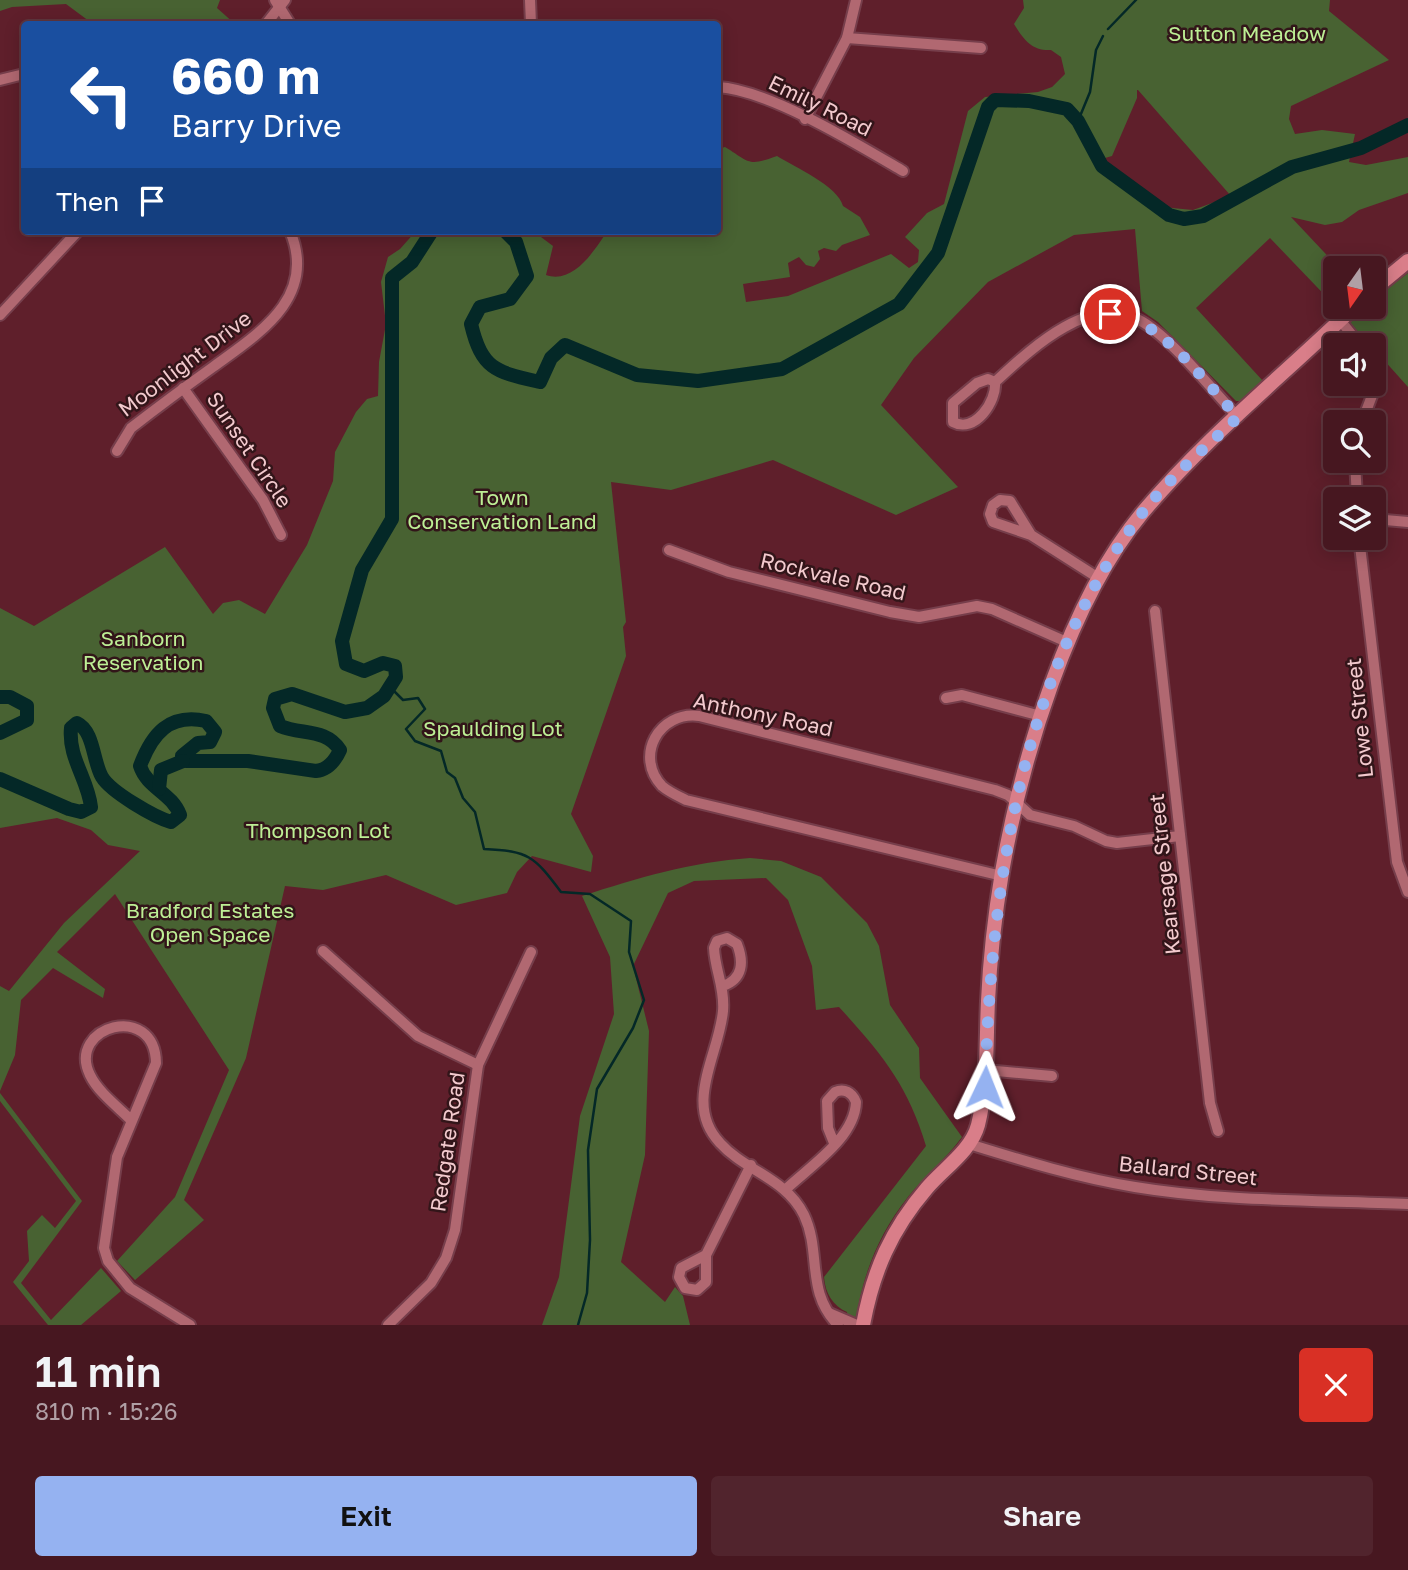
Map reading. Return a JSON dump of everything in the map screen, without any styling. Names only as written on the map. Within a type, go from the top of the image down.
[{"type":"main road","points":[[1386,279],[1408,261]]},
{"type":"main road","points":[[863,1325],[876,1269],[893,1232],[928,1187],[969,1144],[978,1124],[985,1070],[988,989],[1002,876],[1016,802],[1041,716],[1069,643],[1100,579],[1142,513],[1340,320]]},
{"type":"street","points":[[530,0],[531,21]]},
{"type":"street","points":[[805,119],[847,38],[856,0]]},
{"type":"street","points":[[268,21],[280,2]]},
{"type":"street","points":[[280,2],[289,21]]},
{"type":"street","points":[[847,38],[981,48]]},
{"type":"street","points":[[0,80],[21,75]]},
{"type":"street","name":"Emily Road","points":[[721,87],[732,88],[763,99],[902,171]]},
{"type":"street","points":[[0,315],[74,235]]},
{"type":"street","name":"Moonlight Drive","points":[[117,451],[131,428],[261,332],[282,308],[296,275],[296,249],[291,235]]},
{"type":"street","points":[[995,382],[988,379],[962,393],[953,403],[953,422],[963,426],[972,423],[995,397],[995,382],[1019,359],[1061,330],[1101,314],[1124,314],[1150,327],[1238,417]]},
{"type":"street","points":[[1340,320],[1350,333]]},
{"type":"street","name":"Sunset Circle","points":[[183,388],[263,500],[281,534]]},
{"type":"street","points":[[1386,520],[1408,522]]},
{"type":"street","points":[[1031,535],[1100,579]]},
{"type":"street","name":"Rockvale Road","points":[[669,550],[729,572],[890,612],[919,617],[976,606],[992,609],[1069,643]]},
{"type":"street","name":"Lowe Street","points":[[1361,550],[1397,862],[1408,892]]},
{"type":"street","name":"Kearsage Street","points":[[1155,611],[1210,1103],[1219,1131]]},
{"type":"street","points":[[946,698],[962,695],[1041,716]]},
{"type":"street","name":"Anthony Road","points":[[1002,876],[686,800],[662,785],[651,765],[650,755],[663,725],[674,718],[699,716],[995,790],[1016,802]]},
{"type":"street","points":[[1016,802],[1030,815],[1074,826],[1106,841],[1117,843],[1180,836]]},
{"type":"street","points":[[323,951],[418,1036],[478,1065]]},
{"type":"street","name":"Redgate Road","points":[[388,1325],[431,1283],[451,1245],[478,1065],[531,952]]},
{"type":"street","points":[[723,986],[722,1020],[704,1087],[703,1110],[711,1132],[720,1144],[785,1190],[799,1207],[808,1226],[818,1297],[838,1325]]},
{"type":"street","points":[[131,1120],[94,1082],[87,1066],[87,1055],[93,1040],[101,1032],[117,1026],[133,1028],[143,1033],[151,1041],[156,1057],[154,1073],[131,1120],[113,1175],[105,1230],[106,1256],[130,1288],[190,1325]]},
{"type":"street","points":[[985,1070],[1052,1076]]},
{"type":"street","points":[[785,1190],[834,1143]]},
{"type":"street","name":"Ballard Street","points":[[969,1144],[1097,1180],[1138,1188],[1247,1198],[1408,1203]]},
{"type":"street","points":[[706,1255],[751,1165]]},
{"type":"street","points":[[829,1313],[858,1325]]},
{"type":"green space","points":[[0,0],[220,0],[217,8],[232,21],[89,21],[66,4],[12,7],[0,11]]},
{"type":"green space","points":[[1023,0],[1330,0],[1329,11],[1389,60],[1291,106],[1289,119],[1295,134],[1322,130],[1355,134],[1349,162],[1366,165],[1408,157],[1408,193],[1359,210],[1342,222],[1325,225],[1291,217],[1328,256],[1323,256],[1323,293],[1270,238],[1196,308],[1263,381],[1242,401],[1236,401],[1158,322],[1142,311],[1135,229],[1074,235],[988,282],[914,358],[881,405],[958,487],[896,515],[773,460],[671,490],[611,482],[626,622],[623,627],[626,656],[571,814],[593,856],[591,872],[532,856],[517,872],[507,893],[456,905],[386,875],[323,890],[285,886],[246,1058],[184,1200],[204,1220],[135,1280],[117,1261],[175,1197],[229,1070],[115,894],[57,952],[105,989],[103,998],[53,968],[21,1000],[15,1055],[0,1091],[0,986],[9,991],[64,923],[140,851],[108,845],[91,830],[57,818],[0,828],[0,608],[34,626],[165,547],[213,614],[223,603],[239,600],[265,614],[307,545],[333,481],[335,452],[356,412],[367,399],[378,396],[379,362],[386,324],[381,282],[388,257],[412,235],[538,235],[553,246],[546,275],[555,277],[580,266],[604,236],[721,235],[721,148],[725,147],[754,162],[777,156],[825,184],[843,206],[860,217],[870,235],[842,245],[836,251],[824,248],[818,251],[820,259],[814,267],[806,265],[799,257],[788,263],[790,277],[743,284],[746,302],[788,296],[891,254],[909,268],[918,262],[919,250],[905,237],[927,213],[944,204],[968,111],[985,97],[1038,92],[1052,87],[1065,74],[1061,57],[1051,50],[1039,49],[1021,35],[1014,24],[1024,8]],"holes":[[[1137,90],[1231,196],[1193,210],[1151,202],[1102,168],[1098,160],[1112,156],[1137,98]]]},
{"type":"green space","points":[[1408,273],[1408,387],[1386,362],[1386,333],[1359,333],[1349,322],[1352,319],[1386,319],[1386,290]]},
{"type":"green space","points":[[750,858],[781,861],[821,877],[867,923],[879,946],[890,1005],[919,1048],[920,1078],[962,1137],[897,1212],[872,1258],[855,1325],[848,1325],[847,1312],[831,1298],[824,1277],[926,1146],[919,1124],[892,1071],[839,1007],[816,1010],[812,966],[788,900],[766,878],[694,881],[668,893],[633,966],[649,1031],[645,1155],[621,1262],[665,1302],[675,1287],[683,1296],[690,1325],[542,1325],[559,1277],[580,1116],[614,1014],[610,957],[582,896],[686,867]]},
{"type":"green space","points":[[0,1093],[82,1201],[21,1283],[51,1320],[101,1268],[121,1291],[81,1325],[48,1325],[13,1282],[29,1261],[27,1231],[42,1215],[55,1228],[76,1201],[0,1101]]},
{"type":"waterway","points":[[1108,29],[1136,0]]},
{"type":"waterway","points":[[1078,121],[1090,92],[1096,50],[1103,36]]},
{"type":"waterway","points":[[509,235],[516,242],[527,276],[510,299],[480,307],[471,324],[480,351],[493,366],[512,375],[540,382],[551,358],[565,345],[637,375],[698,381],[782,369],[899,304],[938,253],[988,107],[995,100],[1029,101],[1067,109],[1078,121],[1102,166],[1169,215],[1184,219],[1203,216],[1292,167],[1361,148],[1408,125]]},
{"type":"waterway","points":[[0,779],[69,809],[81,812],[91,807],[72,749],[71,728],[77,723],[87,733],[99,771],[107,783],[134,803],[171,822],[180,815],[176,807],[148,780],[140,766],[150,744],[172,723],[193,719],[206,721],[215,732],[210,742],[198,743],[182,756],[186,761],[248,761],[316,771],[324,769],[333,761],[340,750],[334,743],[321,735],[280,726],[273,708],[275,699],[292,694],[345,712],[367,708],[384,696],[396,677],[395,666],[383,663],[364,671],[346,664],[342,641],[362,570],[392,519],[392,278],[412,262],[429,235]]},
{"type":"waterway","points":[[391,688],[403,700],[418,698],[425,709],[406,729],[415,741],[441,751],[447,772],[455,778],[463,798],[475,812],[484,849],[521,854],[537,863],[561,892],[590,894],[631,921],[629,952],[644,1000],[633,1028],[597,1089],[588,1150],[590,1240],[587,1293],[578,1325]]},
{"type":"waterway","points":[[0,697],[10,697],[27,706],[27,720],[0,733]]},
{"type":"waterway","points":[[159,789],[161,770],[183,761]]},
{"type":"route","points":[[985,1087],[988,989],[1002,873],[1019,792],[1052,682],[1095,588],[1134,524],[1180,473],[1238,417],[1150,327],[1124,314],[1110,314]]},
{"type":"park label","name":"Sutton Meadow","points":[[1247,34]]},
{"type":"park label","name":"Town Conservation Land","points":[[502,510]]},
{"type":"park label","name":"Sanborn Reservation","points":[[143,651]]},
{"type":"park label","name":"Spaulding Lot","points":[[493,729]]},
{"type":"park label","name":"Thompson Lot","points":[[318,831]]},
{"type":"park label","name":"Bradford Estates Open Space","points":[[210,923]]}]
